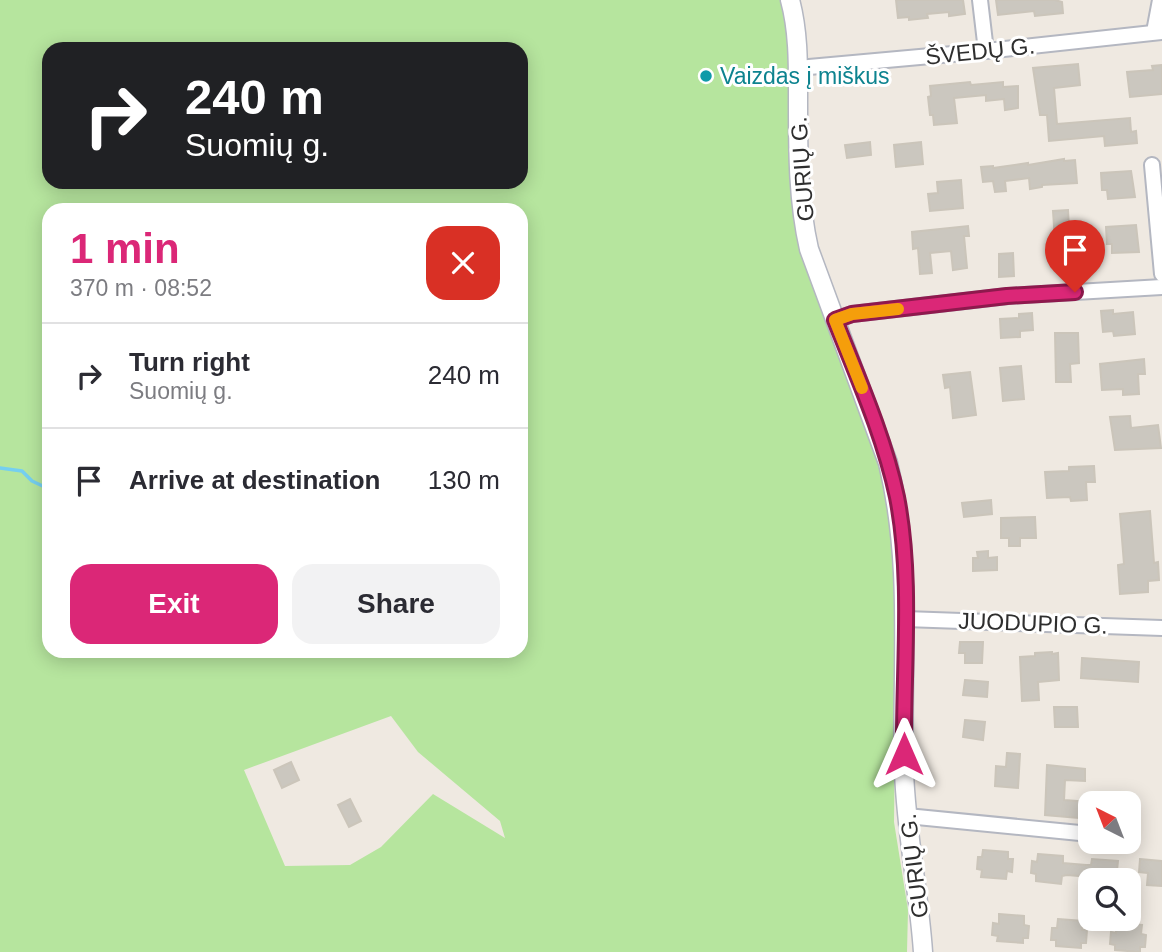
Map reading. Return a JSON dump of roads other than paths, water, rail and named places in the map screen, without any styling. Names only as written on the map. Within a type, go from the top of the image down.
[{"type":"street","name":"GURIŲ G.","points":[[790,0],[798,68],[801,205],[809,249],[874,419],[897,499],[902,536],[905,619],[904,733],[907,816],[918,890],[923,952]]},
{"type":"street","points":[[980,0],[986,51]]},
{"type":"street","points":[[1158,32],[1160,0]]},
{"type":"street","name":"ŠVEDŲ G.","points":[[798,68],[1158,32]]},
{"type":"street","points":[[1152,165],[1162,274]]},
{"type":"street","points":[[835,320],[852,314],[1007,296],[1162,287]]},
{"type":"street","name":"JUODUPIO G.","points":[[905,619],[1162,628]]},
{"type":"street","points":[[907,816],[1078,833]]},
{"type":"waterway","points":[[0,468],[22,471],[32,481],[42,486]]},
{"type":"place","name":"Vaizdas į miškus","points":[[706,76]]}]
